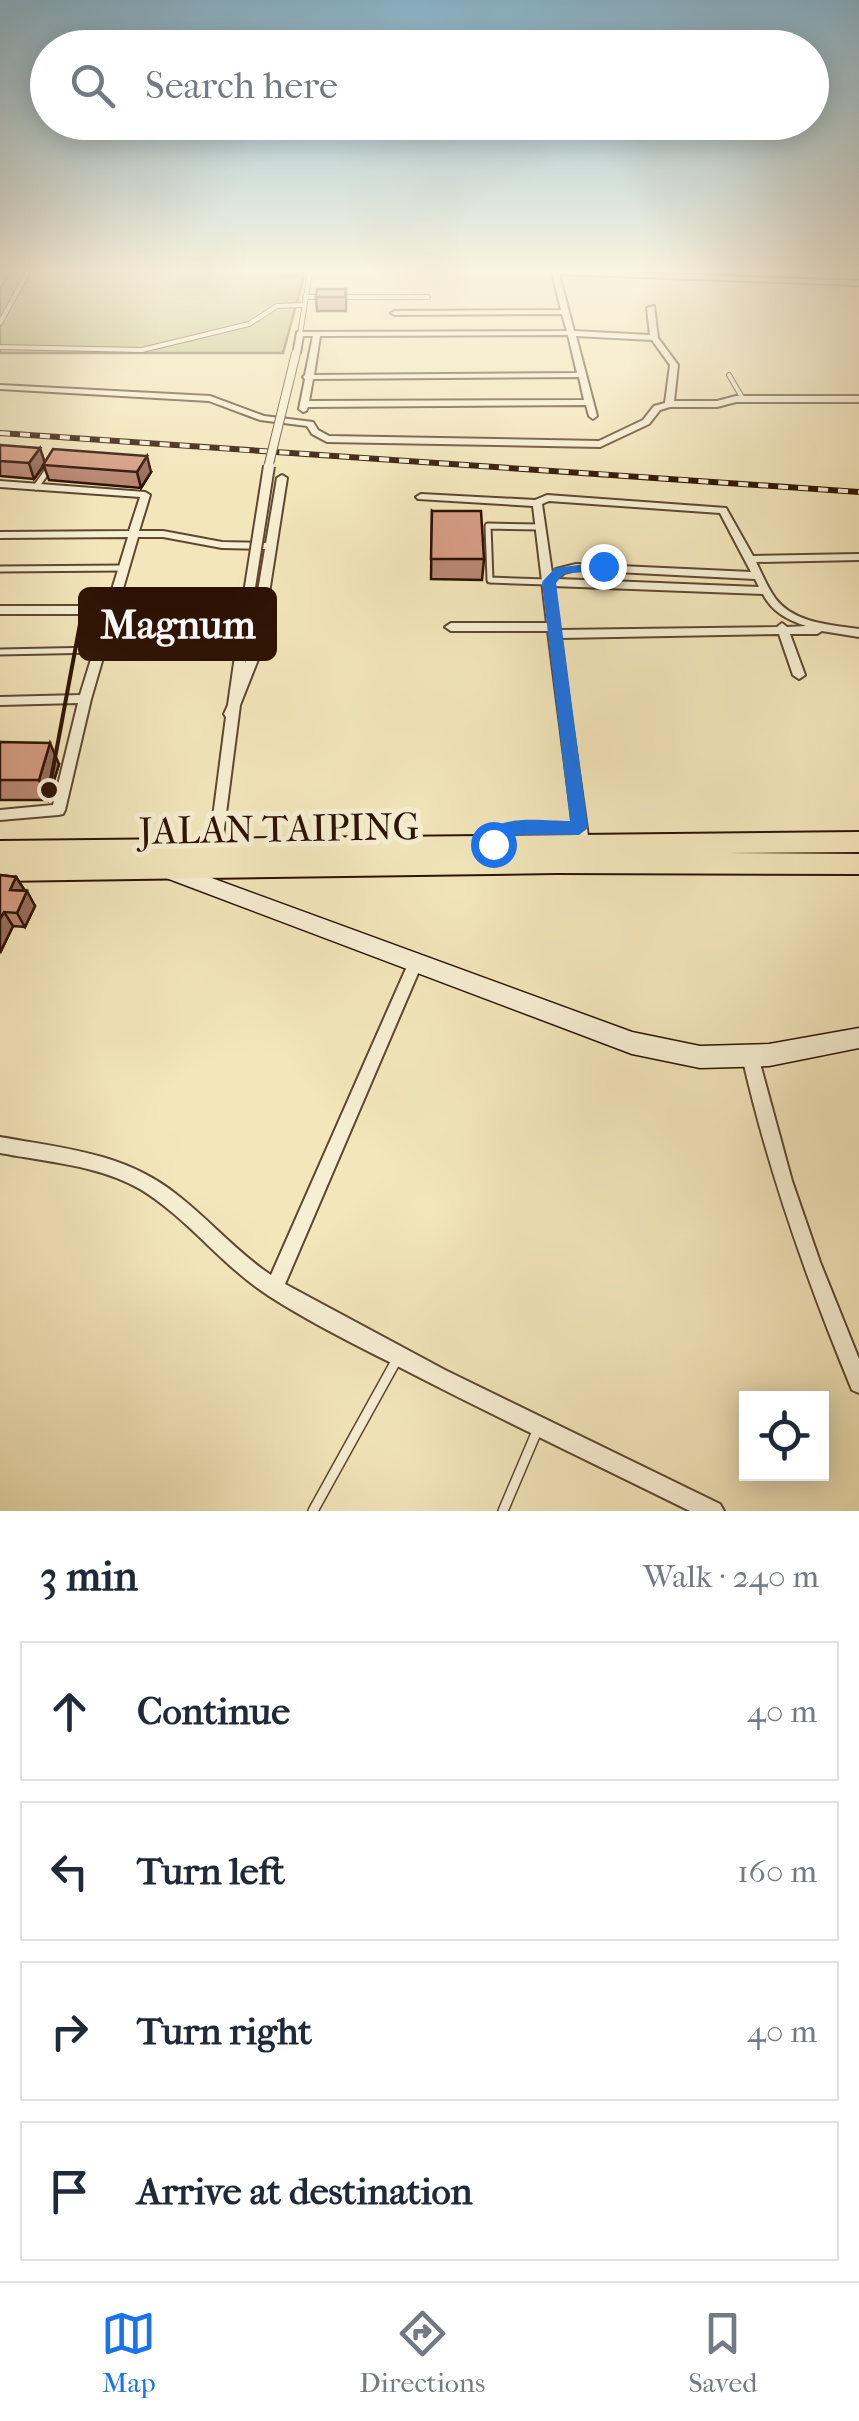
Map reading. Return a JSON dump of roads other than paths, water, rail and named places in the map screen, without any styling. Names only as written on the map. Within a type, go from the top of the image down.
[{"type":"highway","name":"JALAN TAIPING","points":[[0,851],[493,844],[580,836],[859,842]]},
{"type":"highway","points":[[580,836],[601,854],[634,863]]},
{"type":"highway","points":[[216,848],[256,867]]},
{"type":"highway","name":"JALAN TAIPING","points":[[0,872],[634,863],[859,864]]},
{"type":"main road","points":[[163,868],[632,1043],[700,1057],[750,1056],[859,1038]]},
{"type":"street","points":[[216,848],[230,714],[266,476],[298,343]]},
{"type":"street","points":[[301,421],[315,343]]},
{"type":"street","points":[[574,343],[594,416]]},
{"type":"street","points":[[657,343],[674,365],[669,404]]},
{"type":"street","points":[[307,377],[582,376]]},
{"type":"street","points":[[0,388],[210,399],[263,418],[301,421],[310,424],[319,436],[336,439],[600,444],[646,422],[658,408],[669,404],[717,404],[743,399],[859,399]]},
{"type":"street","points":[[304,404],[590,402]]},
{"type":"street","points":[[230,714],[253,656],[282,478]]},
{"type":"street","points":[[0,484],[145,495],[55,813],[0,815]]},
{"type":"street","points":[[421,497],[538,503],[546,498],[723,510],[752,559],[785,633],[799,676]]},
{"type":"street","points":[[538,503],[580,836]]},
{"type":"street","points":[[0,535],[182,535],[222,544],[271,546]]},
{"type":"street","points":[[752,559],[859,557]]},
{"type":"street","points":[[549,582],[560,570],[576,567],[759,576]]},
{"type":"street","points":[[549,582],[768,596],[794,619],[859,632]]},
{"type":"street","points":[[0,610],[112,610]]},
{"type":"street","points":[[451,627],[785,633],[830,629]]},
{"type":"street","points":[[0,701],[85,699]]},
{"type":"street","points":[[274,1289],[416,964]]},
{"type":"street","points":[[750,1056],[767,1138],[817,1281],[859,1383]]},
{"type":"street","points":[[0,1144],[127,1173],[176,1206],[230,1257],[274,1289],[713,1511]]},
{"type":"lane","points":[[0,347],[142,350],[173,343]]},
{"type":"lane","points":[[729,376],[743,399]]},
{"type":"lane","points":[[36,487],[56,458]]},
{"type":"lane","points":[[541,527],[488,526],[490,580],[549,582]]},
{"type":"lane","points":[[0,569],[124,568]]},
{"type":"lane","points":[[0,652],[100,650]]},
{"type":"lane","points":[[54,756],[72,756]]},
{"type":"lane","points":[[313,1511],[400,1356]]},
{"type":"lane","points":[[503,1511],[540,1425]]},
{"type":"railway","points":[[0,433],[859,492]]},
{"type":"place","name":"Magnum","points":[[49,790]]}]
